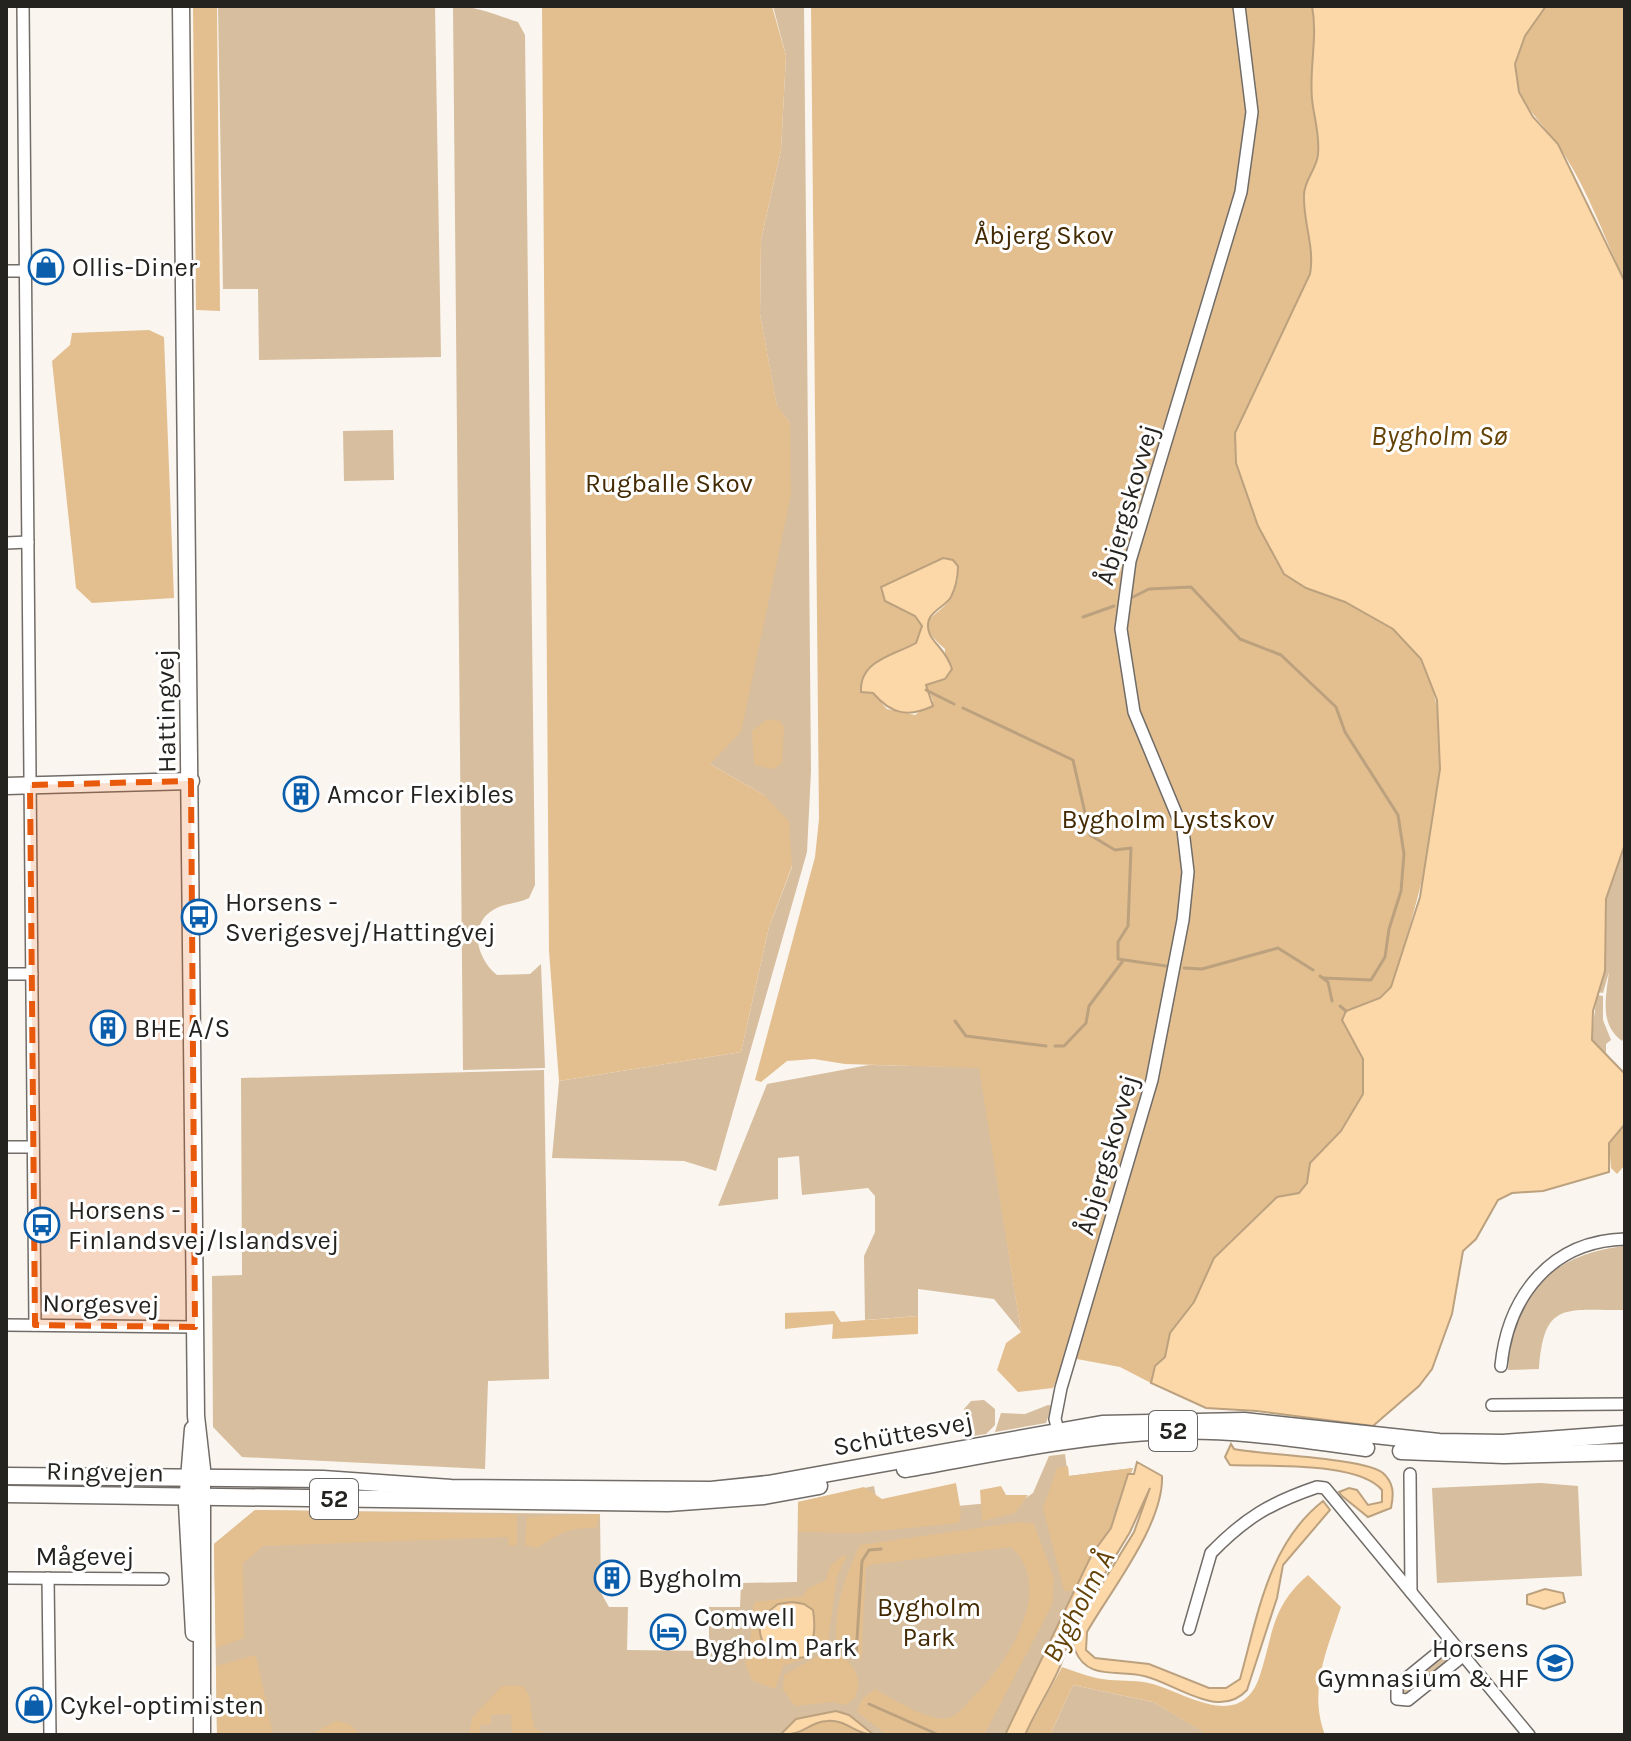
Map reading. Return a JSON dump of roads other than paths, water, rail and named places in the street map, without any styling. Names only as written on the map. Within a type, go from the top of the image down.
[{"type":"main road","name":"Hattingvej","points":[[181,6],[196,1416],[192,1626],[201,1654],[202,1735]]},
{"type":"main road","points":[[6,786],[191,781]]},
{"type":"main road","name":"Schüttesvej","points":[[195,1478],[323,1479],[459,1488],[711,1490],[781,1482],[1102,1424],[1208,1420],[1439,1442],[1528,1442],[1625,1434]]},
{"type":"main road","name":"Schüttesvej","points":[[195,1497],[711,1501],[764,1496],[1104,1436],[1166,1431],[1243,1433],[1438,1454],[1625,1452]]},
{"type":"main road","name":"Ringvejen","points":[[6,1476],[195,1478]]},
{"type":"main road","name":"Ringvejen","points":[[6,1494],[195,1497]]},
{"type":"street","points":[[23,6],[35,1325]]},
{"type":"street","name":"Åbjergskovvej","points":[[1058,1430],[1055,1419],[1061,1388],[1164,1030],[1185,910],[1188,860],[1183,830],[1134,712],[1121,629],[1123,595],[1241,192],[1252,112],[1239,6]]},
{"type":"street","points":[[6,271],[26,271]]},
{"type":"street","points":[[6,543],[28,542]]},
{"type":"street","points":[[6,974],[32,974]]},
{"type":"street","points":[[6,1147],[33,1147]]},
{"type":"street","points":[[1501,1366],[1511,1317],[1533,1280],[1548,1265],[1574,1249],[1625,1239]]},
{"type":"street","name":"Norgesvej","points":[[6,1325],[195,1327]]},
{"type":"street","points":[[1492,1405],[1625,1404]]},
{"type":"street","points":[[1410,1474],[1415,1554],[1411,1592]]},
{"type":"street","points":[[1189,1629],[1211,1553],[1258,1511],[1317,1487],[1325,1488],[1529,1735]]},
{"type":"street","name":"Mågevej","points":[[6,1578],[163,1579]]},
{"type":"street","points":[[48,1578],[50,1735]]},
{"type":"street","points":[[1451,1642],[1397,1686],[1397,1699],[1408,1700],[1464,1655]]},
{"type":"water","name":"Bygholm Sø","points":[[1312,6],[1546,6],[1525,36],[1515,64],[1519,92],[1533,117],[1558,144],[1625,282],[1625,844],[1606,899],[1605,971],[1593,1011],[1592,1040],[1625,1074],[1625,1124],[1609,1143],[1609,1172],[1543,1191],[1512,1193],[1498,1200],[1476,1239],[1463,1251],[1452,1314],[1432,1369],[1419,1386],[1373,1426],[1257,1411],[1206,1408],[1151,1383],[1155,1366],[1165,1357],[1170,1333],[1194,1302],[1214,1258],[1277,1197],[1299,1193],[1307,1183],[1310,1163],[1341,1131],[1363,1094],[1363,1059],[1342,1020],[1346,1011],[1380,998],[1391,987],[1420,897],[1440,769],[1437,700],[1421,659],[1393,629],[1345,602],[1306,588],[1284,574],[1258,526],[1236,463],[1235,433],[1310,274],[1311,254],[1304,195],[1318,147],[1311,87]]},
{"type":"water","points":[[943,558],[953,560],[958,566],[956,582],[951,597],[931,615],[928,625],[931,636],[952,669],[945,679],[926,685],[933,706],[908,713],[893,710],[873,693],[861,692],[862,681],[880,660],[916,643],[922,626],[915,616],[885,601],[881,587]]},
{"type":"water","points":[[1231,1444],[1234,1449],[1336,1460],[1373,1468],[1383,1473],[1391,1485],[1391,1508],[1368,1517],[1342,1496],[1339,1492],[1349,1488],[1357,1490],[1368,1505],[1382,1502],[1382,1490],[1353,1474],[1311,1467],[1230,1465],[1225,1457]]},
{"type":"water","name":"Bygholm Å","points":[[1137,1462],[1162,1476],[1160,1495],[1145,1535],[1087,1632],[1086,1650],[1095,1658],[1149,1664],[1209,1688],[1226,1688],[1240,1679],[1277,1559],[1304,1518],[1323,1501],[1330,1510],[1283,1565],[1277,1598],[1247,1690],[1236,1699],[1210,1701],[1144,1676],[1095,1670],[1080,1660],[1073,1644],[1076,1626],[1134,1532],[1150,1488],[1130,1532],[1071,1630],[1058,1671],[1025,1735],[1005,1735],[1092,1554],[1111,1528],[1128,1474],[1134,1474]]},
{"type":"water","points":[[1545,1589],[1563,1593],[1565,1602],[1544,1609],[1527,1604],[1527,1595]]},
{"type":"water","points":[[778,1604],[804,1604],[813,1610],[814,1634],[806,1657],[786,1658],[778,1655],[765,1646],[761,1638],[760,1618]]},
{"type":"water","points":[[836,1711],[849,1715],[874,1735],[862,1733],[840,1722],[827,1721],[796,1733],[780,1735],[796,1719]]},
{"type":"waterway","points":[[1131,598],[1149,589],[1191,587],[1240,639],[1281,655],[1336,707],[1345,732],[1398,815],[1404,854],[1401,891],[1389,929],[1385,957],[1371,980],[1323,978]]},
{"type":"waterway","points":[[1083,617],[1114,606]]},
{"type":"waterway","points":[[926,690],[954,704]]},
{"type":"waterway","points":[[963,708],[1073,760],[1090,835],[1115,850],[1131,848],[1128,926],[1118,942],[1118,959],[1166,966]]},
{"type":"waterway","points":[[1184,968],[1202,969],[1278,948],[1313,970]]},
{"type":"waterway","points":[[1055,1046],[1064,1046],[1086,1023],[1089,1006],[1122,962]]},
{"type":"waterway","points":[[1320,976],[1328,982],[1332,1001]]},
{"type":"waterway","points":[[1340,1006],[1346,1011]]},
{"type":"waterway","points":[[955,1021],[966,1036],[1046,1046]]},
{"type":"waterway","points":[[856,1655],[862,1561],[869,1550],[881,1549]]},
{"type":"waterway","points":[[869,1704],[939,1735]]},
{"type":"place","name":"Ollis-Diner","points":[[46,267]]},
{"type":"place","name":"Amcor Flexibles","points":[[301,794]]},
{"type":"place","name":"Horsens - Sverigesvej/Hattingvej","points":[[199,917]]},
{"type":"place","name":"BHE A/S","points":[[108,1028]]},
{"type":"place","name":"Horsens - Finlandsvej/Islandsvej","points":[[42,1225]]},
{"type":"place","name":"Bygholm","points":[[612,1578]]},
{"type":"place","name":"Comwell Bygholm Park","points":[[668,1632]]},
{"type":"place","name":"Horsens Gymnasium & HF","points":[[1555,1663]]},
{"type":"place","name":"Cykel-optimisten","points":[[34,1705]]},
{"type":"park label","name":"Åbjerg Skov","points":[[1044,235]]},
{"type":"park label","name":"Rugballe Skov","points":[[669,483]]},
{"type":"park label","name":"Bygholm Lystskov","points":[[1168,819]]},
{"type":"park label","name":"Bygholm Park","points":[[929,1622]]}]
